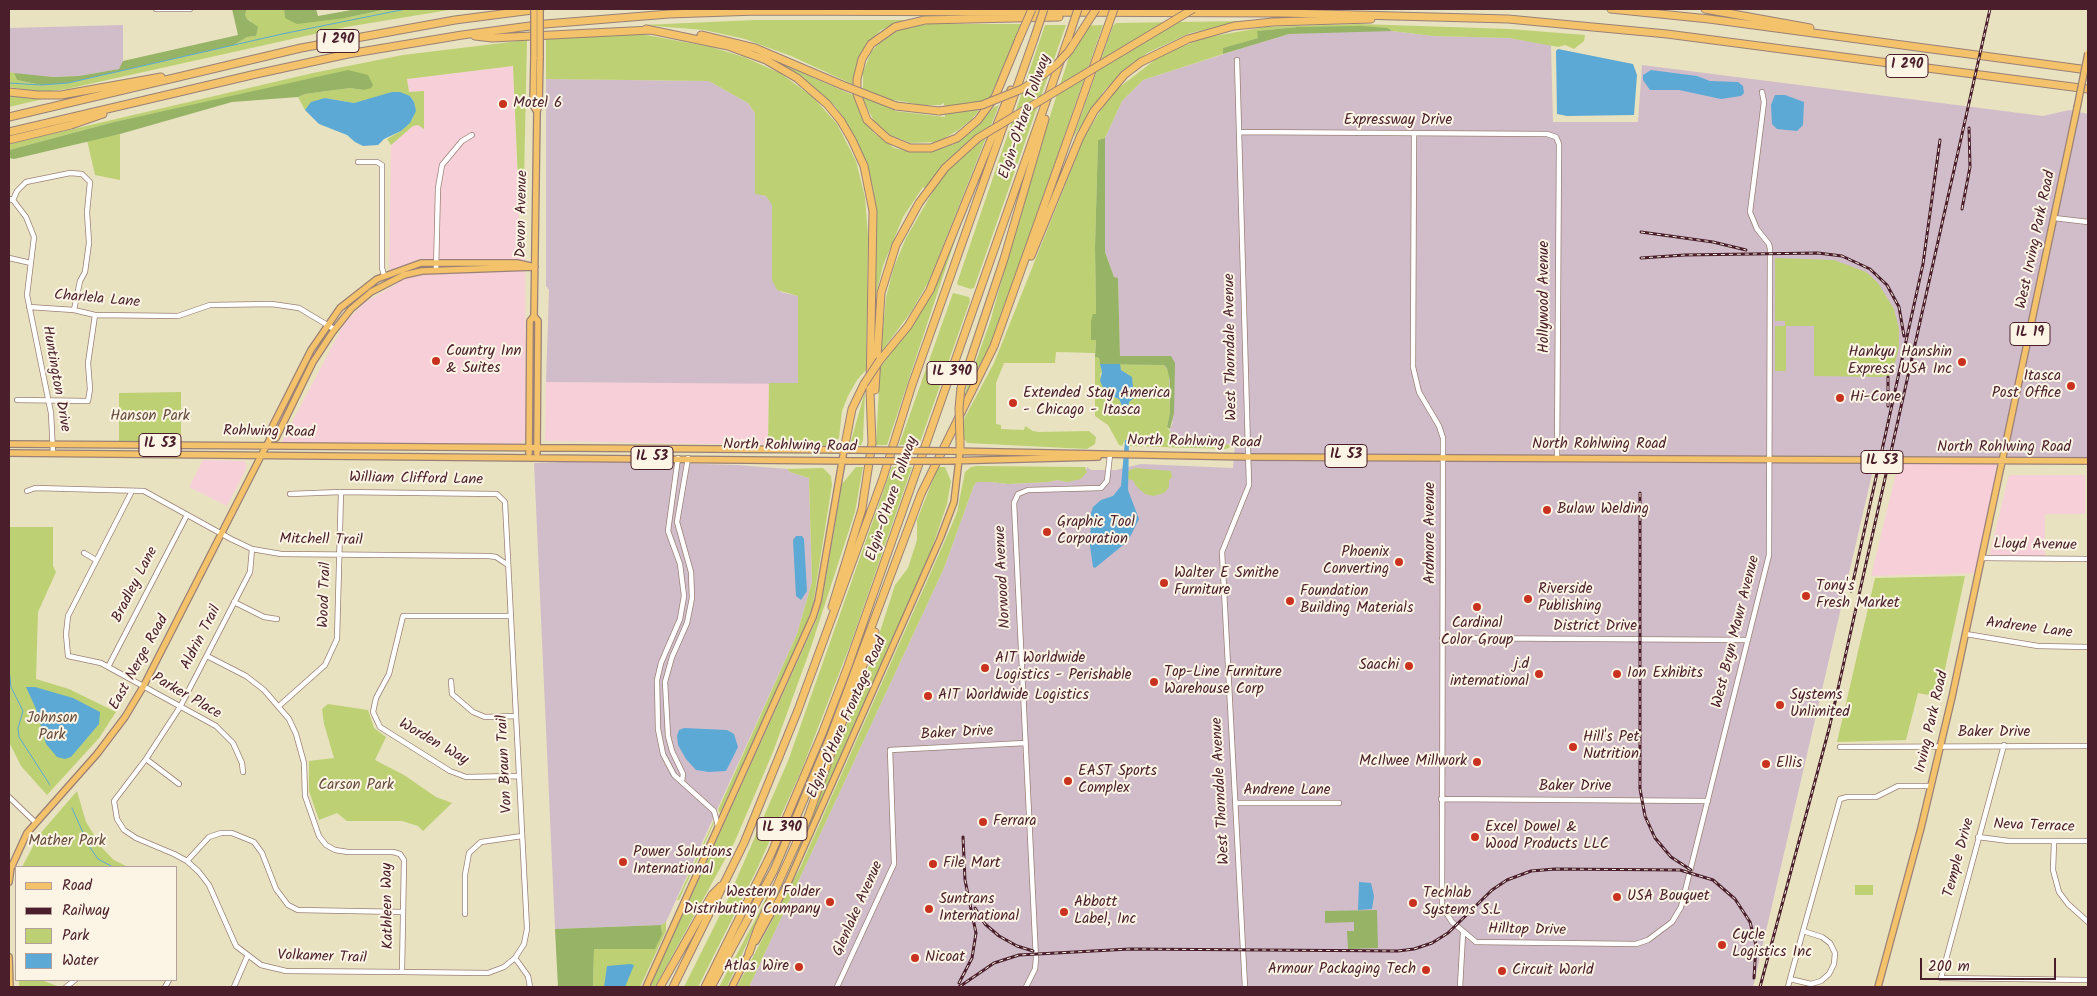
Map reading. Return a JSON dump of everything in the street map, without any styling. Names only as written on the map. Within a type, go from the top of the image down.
[{"type":"highway","name":"I 290","points":[[9,117],[301,48],[378,33],[541,9]]},
{"type":"highway","points":[[1032,9],[1019,38],[1000,88],[992,103],[978,120],[957,138],[932,148],[910,148],[888,139],[867,120],[857,94],[857,79],[862,59],[872,44],[895,27],[925,20],[1140,13]]},
{"type":"highway","name":"Elgin-O'Hare Tollway","points":[[673,987],[726,880],[774,772],[883,478],[912,385],[1044,9]]},
{"type":"highway","name":"Elgin-O'Hare Tollway","points":[[705,987],[771,854],[829,717],[1078,9]]},
{"type":"highway","points":[[462,35],[492,38],[646,29],[689,33],[736,42],[781,58],[896,106],[939,111],[982,105],[1022,89],[1057,64],[1069,51],[1098,9]]},
{"type":"highway","points":[[712,987],[774,870],[828,744],[921,494],[985,367],[1012,298],[1114,9]]},
{"type":"highway","points":[[830,618],[862,509],[870,469],[881,293],[896,245],[919,202],[945,168],[978,138],[1193,9]]},
{"type":"highway","name":"I 290","points":[[1611,9],[1850,38],[2088,70]]},
{"type":"highway","points":[[1705,9],[1790,24],[1850,38]]},
{"type":"highway","name":"I 290","points":[[9,132],[339,56],[462,35],[545,24],[670,14],[723,12],[1140,13],[1421,16],[1508,19],[1628,30],[2088,90]]},
{"type":"highway","points":[[1012,298],[1023,277],[1080,137],[1094,110],[1124,75],[1142,62],[1166,48],[1188,39],[1234,26],[1273,22],[1421,16]]},
{"type":"highway","points":[[646,29],[728,46],[780,68],[797,78],[827,104],[852,140],[867,178],[873,210],[870,391],[872,422]]},
{"type":"highway","points":[[844,450],[852,409],[864,384],[880,360],[913,319],[930,290],[1018,73],[1028,56]]},
{"type":"highway","points":[[9,92],[38,95],[61,94],[206,70]]},
{"type":"highway","points":[[960,451],[959,408],[961,388],[1004,259],[1050,101],[1054,79]]},
{"type":"highway","points":[[9,140],[70,125],[127,105]]},
{"type":"highway","points":[[750,953],[758,928],[804,826],[837,741],[880,620],[884,596]]},
{"type":"highway","points":[[660,987],[712,895],[726,880]]},
{"type":"main road","name":"Devon Avenue","points":[[534,9],[537,56]]},
{"type":"main road","name":"Devon Avenue","points":[[529,458],[530,321],[534,316],[537,112],[533,105],[541,9]]},
{"type":"main road","name":"West Irving Park Road","points":[[2003,460],[2088,53]]},
{"type":"main road","name":"East Nerge Road","points":[[9,882],[20,846],[35,822],[97,754],[125,717],[143,687],[270,439],[269,433],[311,350],[328,325],[354,295],[384,275],[414,265],[437,262],[517,263],[535,267]]},
{"type":"main road","name":"East Nerge Road","points":[[270,439],[276,438],[313,362],[334,329],[362,299],[384,284],[409,273],[436,270],[517,270],[535,267]]},
{"type":"main road","name":"Devon Avenue","points":[[534,316],[538,321],[537,458]]},
{"type":"main road","name":"Rohlwing Road","points":[[9,444],[529,449]]},
{"type":"main road","name":"North Rohlwing Road","points":[[529,449],[677,448],[1049,451],[1110,455],[1249,457],[1443,456],[1889,462],[2088,461]]},
{"type":"main road","points":[[677,448],[687,456]]},
{"type":"main road","points":[[678,458],[733,449]]},
{"type":"main road","points":[[646,987],[813,617],[820,594],[844,450]]},
{"type":"main road","name":"Elgin-O'Hare Frontage Road","points":[[732,987],[788,883],[916,596],[950,514],[960,461],[960,451]]},
{"type":"main road","name":"Rohlwing Road","points":[[9,452],[529,458]]},
{"type":"main road","name":"North Rohlwing Road","points":[[687,456],[842,461],[960,461],[1084,458],[1110,455]]},
{"type":"main road","name":"IL 53","points":[[529,458],[678,458]]},
{"type":"main road","name":"Irving Park Road","points":[[1878,987],[1941,745],[2003,460]]},
{"type":"main road","points":[[9,957],[10,987]]},
{"type":"street","points":[[156,9],[190,9]]},
{"type":"street","name":"West Thorndale Avenue","points":[[1237,60],[1246,426],[1249,457],[1248,488],[1222,552],[1245,987]]},
{"type":"street","name":"West Bryn Mawr Avenue","points":[[1648,940],[1672,922],[1681,907],[1769,554],[1770,249],[1769,244],[1757,229],[1750,212],[1764,102],[1762,92]]},
{"type":"street","name":"Expressway Drive","points":[[1239,132],[1546,134],[1556,137]]},
{"type":"street","name":"Ardmore Avenue","points":[[1414,133],[1413,373],[1419,392],[1442,434],[1443,456],[1442,906],[1447,916],[1463,933]]},
{"type":"street","points":[[436,270],[438,188],[442,165],[462,141],[472,135]]},
{"type":"street","name":"Hollywood Avenue","points":[[1556,137],[1559,144],[1557,457]]},
{"type":"street","points":[[358,162],[377,162],[382,165],[382,268],[384,275]]},
{"type":"street","points":[[11,200],[26,182],[70,173],[82,174],[90,182],[87,212],[89,243],[85,272],[80,281],[74,310]]},
{"type":"street","name":"Huntington Drive","points":[[11,200],[26,217],[34,237],[28,295],[29,307],[48,401],[53,453]]},
{"type":"street","points":[[2054,218],[2088,222]]},
{"type":"street","points":[[9,258],[31,263]]},
{"type":"street","name":"Charlela Lane","points":[[29,307],[74,310],[95,315],[178,316],[210,305],[272,304],[299,308],[334,329]]},
{"type":"street","points":[[17,400],[88,402],[90,389],[88,363],[95,315]]},
{"type":"street","name":"Norwood Avenue","points":[[1026,987],[1035,969],[1036,959],[1015,498],[1022,491],[1028,490],[1101,488],[1107,481],[1110,455]]},
{"type":"street","points":[[682,781],[683,774],[672,751],[668,736],[665,682],[672,657],[687,623],[692,598],[691,572],[677,522],[687,456]]},
{"type":"street","points":[[678,458],[668,528],[680,564],[684,596],[680,619],[661,663],[656,696],[660,744],[674,775],[714,810],[718,818],[718,830]]},
{"type":"street","name":"Mitchell Trail","points":[[27,491],[35,488],[144,491],[252,549],[281,554],[489,556],[496,557],[508,565]]},
{"type":"street","name":"Parker Place","points":[[132,491],[68,616],[66,650],[68,656],[74,659],[93,660],[108,667],[216,726],[232,743],[242,762],[243,772]]},
{"type":"street","name":"William Clifford Lane","points":[[290,494],[341,492],[497,494],[505,502],[508,565]]},
{"type":"street","name":"Wood Trail","points":[[278,706],[315,676],[331,654],[339,628],[341,492]]},
{"type":"street","name":"Bradley Lane","points":[[108,667],[187,515]]},
{"type":"street","name":"Aldrin Trail","points":[[113,809],[118,794],[146,760],[180,707],[250,572],[252,549]]},
{"type":"street","points":[[84,553],[96,560]]},
{"type":"street","name":"Lloyd Avenue","points":[[1982,558],[2088,559]]},
{"type":"street","name":"Von Braun Trail","points":[[508,565],[527,929],[524,944],[515,958]]},
{"type":"street","points":[[234,602],[264,617],[277,619]]},
{"type":"street","name":"Worden Way","points":[[511,616],[403,616],[389,674],[376,698],[373,712],[380,727],[450,771],[466,777],[518,776]]},
{"type":"street","name":"Andrene Lane","points":[[1966,634],[2038,646],[2088,647]]},
{"type":"street","name":"District Drive","points":[[1442,638],[1748,640]]},
{"type":"street","name":"Kathleen Way","points":[[207,656],[246,676],[278,706],[292,726],[301,748],[304,763],[303,782],[305,796],[319,836],[326,845],[335,850],[393,852],[400,854],[404,860],[402,972]]},
{"type":"street","points":[[451,681],[452,694],[473,712],[485,717],[516,716]]},
{"type":"street","name":"Baker Drive","points":[[890,750],[1025,743]]},
{"type":"street","name":"Baker Drive","points":[[1840,747],[1941,745],[2088,746]]},
{"type":"street","name":"Temple Drive","points":[[2004,745],[1941,978],[2088,980]]},
{"type":"street","name":"Glenlake Avenue","points":[[837,987],[894,864],[890,750]]},
{"type":"street","points":[[146,760],[179,784]]},
{"type":"street","points":[[1788,987],[1840,799],[1846,797],[1876,798],[1901,785],[1931,786]]},
{"type":"street","points":[[9,796],[35,822]]},
{"type":"street","name":"Baker Drive","points":[[1441,798],[1708,801]]},
{"type":"street","name":"Andrene Lane","points":[[1235,804],[1339,803]]},
{"type":"street","name":"Volkamer Trail","points":[[113,809],[124,830],[136,838],[187,861],[209,885],[236,946],[260,966],[286,971],[488,973],[504,967],[515,958]]},
{"type":"street","points":[[187,861],[210,837],[221,833],[232,833],[254,842],[262,853],[278,894],[288,905],[298,910],[403,912]]},
{"type":"street","points":[[465,914],[465,869],[469,852],[480,842],[522,836]]},
{"type":"street","name":"Neva Terrace","points":[[1978,837],[2009,841],[2088,841]]},
{"type":"street","points":[[2054,842],[2053,870],[2056,886],[2068,904],[2088,922]]},
{"type":"street","points":[[1790,979],[1811,984],[1821,981],[1829,974],[1834,964],[1835,953],[1830,944],[1822,937],[1803,931]]},
{"type":"street","points":[[1460,987],[1463,933]]},
{"type":"street","name":"Hilltop Drive","points":[[1463,933],[1476,942],[1482,943],[1632,944],[1648,940]]},
{"type":"street","points":[[234,987],[248,957]]},
{"type":"street","points":[[515,958],[528,976],[530,987]]},
{"type":"shaded area","points":[[123,25],[123,61],[120,69],[79,76],[53,77],[21,75],[9,72],[9,28]]},
{"type":"shaded area","points":[[1362,30],[1392,31],[1433,36],[1509,38],[1551,45],[1553,122],[1638,122],[1642,65],[2043,116],[2069,110],[2088,114],[2088,458],[1876,457],[1753,987],[749,987],[944,568],[974,485],[977,482],[1008,484],[1057,480],[1067,482],[1087,469],[1087,467],[1091,470],[1116,470],[1141,464],[1233,468],[1235,445],[1171,440],[1170,429],[1173,422],[1120,357],[1118,279],[1114,277],[1105,252],[1105,138],[1122,101],[1143,80],[1289,34]]},
{"type":"shaded area","points":[[513,66],[519,218],[525,225],[526,439],[518,446],[283,447],[283,439],[344,324],[364,303],[395,285],[389,268],[391,145],[413,126],[418,124],[424,128],[424,91],[409,92],[407,79]]},
{"type":"shaded area","points":[[546,79],[709,81],[748,103],[755,113],[755,193],[766,196],[772,204],[772,280],[781,292],[798,296],[798,384],[546,382],[549,290],[546,286]]},
{"type":"shaded area","points":[[546,382],[769,383],[768,445],[545,441]]},
{"type":"shaded area","points":[[203,460],[243,461],[246,463],[246,469],[227,506],[189,487]]},
{"type":"shaded area","points":[[601,461],[738,465],[787,469],[790,472],[809,478],[812,582],[797,634],[666,922],[661,925],[555,929],[534,463]]},
{"type":"shaded area","points":[[1899,461],[2000,462],[1977,573],[1871,576]]},
{"type":"shaded area","points":[[2009,475],[2085,475],[2085,514],[2045,514],[2045,561],[1988,561]]},
{"type":"green space","points":[[232,9],[247,9],[245,15],[247,19],[258,27],[256,36],[247,37],[234,45],[68,83],[41,85],[17,80],[14,73],[53,77],[79,76],[119,69],[123,61],[238,35]]},
{"type":"green space","points":[[247,9],[284,9],[285,18],[345,18],[389,9],[455,9],[346,27],[67,89],[42,92],[9,87],[9,72],[14,73],[17,80],[41,85],[68,83],[234,45],[247,37],[256,36],[251,21],[245,15]]},
{"type":"green space","points":[[284,9],[316,9],[318,16],[357,9],[388,9],[345,18],[297,24],[285,18]]},
{"type":"green space","points":[[754,20],[905,20],[881,30],[868,43],[857,63],[854,85],[791,56],[745,39],[704,30],[643,25]]},
{"type":"green space","points":[[1244,21],[1190,33],[1147,53],[1123,71],[1104,91],[1073,138],[1113,26],[1116,23]]},
{"type":"green space","points":[[929,24],[1022,24],[990,97],[972,119],[957,131],[938,142],[911,143],[887,134],[874,121],[863,100],[863,72],[871,52],[883,39],[902,28]],"holes":[[[894,100],[922,105],[940,105],[944,103],[945,117],[895,111]]]},
{"type":"green space","points":[[1359,24],[1510,29],[1585,35],[1584,41],[1574,49],[1565,45],[1558,47],[1509,38],[1433,36],[1392,31],[1388,28],[1297,27],[1258,31],[1258,38],[1224,48],[1223,54],[1143,80],[1122,101],[1105,138],[1098,140],[1095,247],[1096,314],[1091,321],[1091,331],[1096,340],[1095,353],[1056,352],[1055,363],[1004,363],[996,383],[996,424],[1001,425],[1001,429],[1024,430],[1025,426],[1039,432],[1089,431],[1096,437],[1095,444],[1087,449],[967,443],[964,438],[964,419],[994,363],[1084,138],[1105,103],[1117,89],[1160,56],[1203,38],[1265,27]]},
{"type":"green space","points":[[1045,25],[1066,25],[974,288],[971,289],[957,283]]},
{"type":"green space","points":[[1103,25],[993,339],[964,399],[990,322],[1032,172],[1079,26]]},
{"type":"green space","points":[[1362,26],[1388,28],[1392,31],[1289,34],[1223,54],[1223,48],[1258,38],[1257,31],[1297,27]]},
{"type":"green space","points":[[641,34],[711,47],[744,57],[780,73],[813,97],[837,124],[856,161],[865,197],[868,236],[866,370],[857,380],[842,411],[839,438],[828,446],[795,443],[768,445],[769,383],[798,383],[798,296],[777,290],[772,280],[772,205],[766,196],[755,194],[755,113],[748,103],[709,81],[546,79],[546,39]]},
{"type":"green space","points":[[527,40],[524,181],[518,180],[513,66],[407,79],[409,92],[424,91],[424,129],[418,125],[413,126],[391,145],[387,139],[401,131],[413,118],[414,102],[410,96],[376,98],[354,103],[325,98],[305,110],[298,97],[305,94],[350,88],[364,90],[368,88],[325,76],[114,122],[9,150],[9,144],[313,73],[403,55]]},
{"type":"green space","points":[[777,62],[855,96],[860,113],[874,133],[894,148],[907,151],[932,152],[954,144],[974,129],[994,107],[999,105],[929,281],[911,312],[881,352],[886,297],[894,267],[906,238],[932,193],[923,187],[903,217],[883,266],[874,303],[876,206],[863,154],[847,123],[835,106],[808,82]]},
{"type":"green space","points":[[348,70],[368,75],[373,85],[371,88],[364,90],[350,88],[305,94],[298,97],[232,102],[120,134],[14,159],[9,158],[9,150],[114,122]]},
{"type":"green space","points":[[9,95],[34,99],[43,99],[9,107]]},
{"type":"green space","points":[[120,134],[120,180],[95,175],[87,140]]},
{"type":"green space","points":[[1105,138],[1105,252],[1114,277],[1118,278],[1120,356],[1171,356],[1175,363],[1174,413],[1170,429],[1167,427],[1170,413],[1170,381],[1167,368],[1164,365],[1100,364],[1099,358],[1095,357],[1096,340],[1091,340],[1091,321],[1093,314],[1096,314],[1095,247],[1098,140]]},
{"type":"green space","points":[[964,213],[887,445],[876,445],[880,368],[929,298]]},
{"type":"green space","points":[[1775,258],[1834,260],[1866,272],[1878,283],[1894,309],[1899,329],[1899,347],[1892,375],[1880,377],[1814,376],[1814,326],[1786,326],[1786,371],[1775,371],[1775,326],[1785,326],[1785,321],[1775,321]]},
{"type":"green space","points":[[953,293],[969,297],[970,301],[919,445],[899,445]]},
{"type":"green space","points":[[1095,357],[1099,358],[1102,372],[1100,374],[1106,394],[1119,399],[1123,408],[1128,408],[1129,402],[1136,390],[1119,367],[1120,364],[1164,365],[1169,372],[1170,413],[1167,427],[1171,433],[1171,440],[1235,445],[1226,449],[1129,446],[1128,440],[1125,440],[1122,446],[1119,445],[1108,425],[1095,416]]},
{"type":"green space","points":[[865,391],[863,440],[861,445],[853,445],[851,441]]},
{"type":"green space","name":"Hanson Park","points":[[181,392],[181,441],[119,441],[119,393]]},
{"type":"green space","points":[[856,467],[863,467],[855,512],[810,650],[773,752],[735,841],[655,987],[650,987],[816,621],[823,596],[842,484]]},
{"type":"green space","points":[[892,467],[912,467],[852,640],[802,769],[757,869],[698,987],[684,987],[727,901],[788,761]]},
{"type":"green space","points":[[938,467],[945,467],[951,481],[947,504],[929,557],[789,873],[866,675],[895,585],[908,568],[917,540],[917,520]]},
{"type":"green space","points":[[971,467],[1085,467],[1087,472],[1081,479],[1067,482],[1057,480],[1008,484],[977,482],[974,485],[944,568],[749,987],[737,987],[800,868],[950,529],[957,512],[965,472]]},
{"type":"green space","points":[[823,468],[831,476],[832,485],[813,604],[805,628],[720,813],[718,810],[797,634],[812,582],[809,478],[790,472],[787,469]]},
{"type":"green space","points":[[1135,468],[1171,471],[1172,477],[1169,480],[1169,487],[1164,493],[1153,496],[1145,494],[1136,486],[1133,480],[1126,479],[1128,471]]},
{"type":"green space","name":"Johnson Park","points":[[9,527],[53,527],[53,566],[56,572],[38,612],[36,679],[69,689],[116,712],[99,738],[47,795],[21,766],[9,742]]},
{"type":"green space","points":[[1965,576],[1939,697],[1918,693],[1906,740],[1837,742],[1875,578]]},
{"type":"green space","name":"Carson Park","points":[[328,704],[368,710],[374,728],[386,737],[375,760],[404,775],[436,797],[452,803],[423,831],[418,826],[402,821],[347,821],[337,813],[319,820],[309,791],[309,761],[334,758],[324,724],[322,709]]},
{"type":"green space","name":"Mather Park","points":[[77,791],[86,822],[102,848],[114,860],[126,866],[23,866],[39,835]]},
{"type":"green space","points":[[715,818],[679,900],[677,900]]},
{"type":"green space","points":[[785,860],[727,987],[719,987],[754,922]]},
{"type":"green space","points":[[1855,885],[1873,885],[1873,895],[1855,895]]},
{"type":"green space","points":[[1377,910],[1378,948],[1348,949],[1347,931],[1354,931],[1354,922],[1325,923],[1325,911]]},
{"type":"green space","points":[[666,922],[666,931],[640,987],[593,987],[594,949],[662,934],[661,925]]},
{"type":"green space","points":[[661,925],[662,934],[655,949],[594,949],[593,987],[558,987],[555,929]]},
{"type":"green space","points":[[19,981],[44,981],[60,987],[19,987]]},
{"type":"water","points":[[1558,49],[1633,64],[1637,75],[1634,115],[1567,116],[1557,114],[1556,51]]},
{"type":"water","points":[[1651,70],[1697,76],[1710,81],[1738,82],[1743,86],[1744,93],[1741,96],[1721,99],[1679,90],[1650,90],[1643,80],[1643,75]]},
{"type":"water","points":[[392,92],[400,92],[410,96],[416,111],[410,123],[401,131],[384,139],[378,145],[363,146],[347,135],[319,124],[305,110],[311,102],[325,98],[354,103]]},
{"type":"water","points":[[1775,95],[1785,95],[1804,102],[1803,125],[1797,131],[1777,129],[1772,124],[1771,105]]},
{"type":"water","points":[[1100,364],[1120,364],[1121,370],[1132,377],[1133,387],[1136,390],[1134,398],[1129,402],[1128,409],[1123,408],[1119,399],[1106,394],[1100,381],[1102,372]]},
{"type":"water","points":[[1125,440],[1129,440],[1128,490],[1139,519],[1128,541],[1095,568],[1093,567],[1090,546],[1091,513],[1093,507],[1101,500],[1113,496],[1121,486]]},
{"type":"water","points":[[796,536],[802,536],[804,539],[807,591],[801,600],[796,596],[793,540]]},
{"type":"water","points":[[26,687],[35,687],[73,698],[100,712],[99,724],[71,757],[65,759],[57,757],[46,744],[36,709]]},
{"type":"water","points":[[684,728],[727,730],[734,734],[738,747],[726,771],[709,772],[696,770],[686,759],[678,745],[677,736],[679,730]]},
{"type":"water","points":[[1359,882],[1371,883],[1374,896],[1372,909],[1358,910]]},
{"type":"water","points":[[634,965],[625,987],[604,987],[607,966]]},
{"type":"waterway","points":[[9,83],[41,85],[68,83],[282,34],[406,9]]},
{"type":"waterway","points":[[9,668],[11,687],[23,711],[18,728],[19,737],[50,785]]},
{"type":"waterway","points":[[72,808],[89,846],[98,859],[111,866]]},
{"type":"railway","points":[[1760,987],[1829,729],[1990,9]]},
{"type":"railway","points":[[1962,209],[1970,167],[1969,128]]},
{"type":"railway","points":[[1851,591],[1923,264],[1940,140]]},
{"type":"railway","points":[[1641,232],[1713,242],[1746,250]]},
{"type":"railway","points":[[1641,258],[1685,255],[1818,253],[1842,256],[1870,269],[1887,285],[1899,307],[1904,336]]},
{"type":"railway","points":[[1888,377],[1888,406]]},
{"type":"railway","points":[[1640,493],[1640,789],[1645,816],[1655,838],[1671,857],[1691,870]]},
{"type":"railway","points":[[959,983],[972,958],[976,933],[965,880],[963,837]]},
{"type":"railway","points":[[959,987],[994,963],[1019,955],[1130,949],[1398,951],[1414,949],[1432,943],[1448,933],[1492,890],[1507,880],[1531,871],[1555,869],[1680,870],[1713,880],[1735,899],[1750,922],[1756,945],[1754,978]]},
{"type":"railway","points":[[975,908],[985,924],[999,936],[1017,946],[1033,951]]},
{"type":"place","name":"Motel 6","points":[[503,104]]},
{"type":"place","name":"Country Inn & Suites","points":[[436,361]]},
{"type":"place","name":"Hankyu Hanshin Express USA Inc","points":[[1962,362]]},
{"type":"place","name":"Itasca Post Office","points":[[2071,386]]},
{"type":"place","name":"Hi-Cone","points":[[1840,398]]},
{"type":"place","name":"Extended Stay America - Chicago - Itasca","points":[[1013,403]]},
{"type":"place","name":"Bulaw Welding","points":[[1547,510]]},
{"type":"place","name":"Graphic Tool Corporation","points":[[1047,532]]},
{"type":"place","name":"Phoenix Converting","points":[[1399,562]]},
{"type":"place","name":"Walter E Smithe Furniture","points":[[1164,583]]},
{"type":"place","name":"Tony's Fresh Market","points":[[1806,596]]},
{"type":"place","name":"Riverside Publishing","points":[[1528,599]]},
{"type":"place","name":"Foundation Building Materials","points":[[1290,601]]},
{"type":"place","name":"Cardinal Color Group","points":[[1477,607]]},
{"type":"place","name":"Saachi","points":[[1409,666]]},
{"type":"place","name":"AIT Worldwide Logistics - Perishable","points":[[985,668]]},
{"type":"place","name":"j.d international","points":[[1539,674]]},
{"type":"place","name":"Ion Exhibits","points":[[1617,674]]},
{"type":"place","name":"Top-Line Furniture Warehouse Corp","points":[[1154,682]]},
{"type":"place","name":"AIT Worldwide Logistics","points":[[928,696]]},
{"type":"place","name":"Systems Unlimited","points":[[1780,705]]},
{"type":"place","name":"Hill's Pet Nutrition","points":[[1573,747]]},
{"type":"place","name":"McIlwee Millwork","points":[[1477,762]]},
{"type":"place","name":"Ellis","points":[[1766,764]]},
{"type":"place","name":"EAST Sports Complex","points":[[1068,781]]},
{"type":"place","name":"Ferrara","points":[[983,822]]},
{"type":"place","name":"Excel Dowel & Wood Products LLC","points":[[1475,837]]},
{"type":"place","name":"Power Solutions International","points":[[623,862]]},
{"type":"place","name":"File Mart","points":[[933,864]]},
{"type":"place","name":"USA Bouquet","points":[[1617,897]]},
{"type":"place","name":"Western Folder Distributing Company","points":[[830,902]]},
{"type":"place","name":"Techlab Systems S.L","points":[[1413,903]]},
{"type":"place","name":"Suntrans International","points":[[929,909]]},
{"type":"place","name":"Abbott Label, Inc","points":[[1064,912]]},
{"type":"place","name":"Cycle Logistics Inc","points":[[1722,945]]},
{"type":"place","name":"Nicoat","points":[[915,958]]},
{"type":"place","name":"Atlas Wire","points":[[799,967]]},
{"type":"place","name":"Armour Packaging Tech","points":[[1426,970]]},
{"type":"place","name":"Circuit World","points":[[1502,971]]}]
